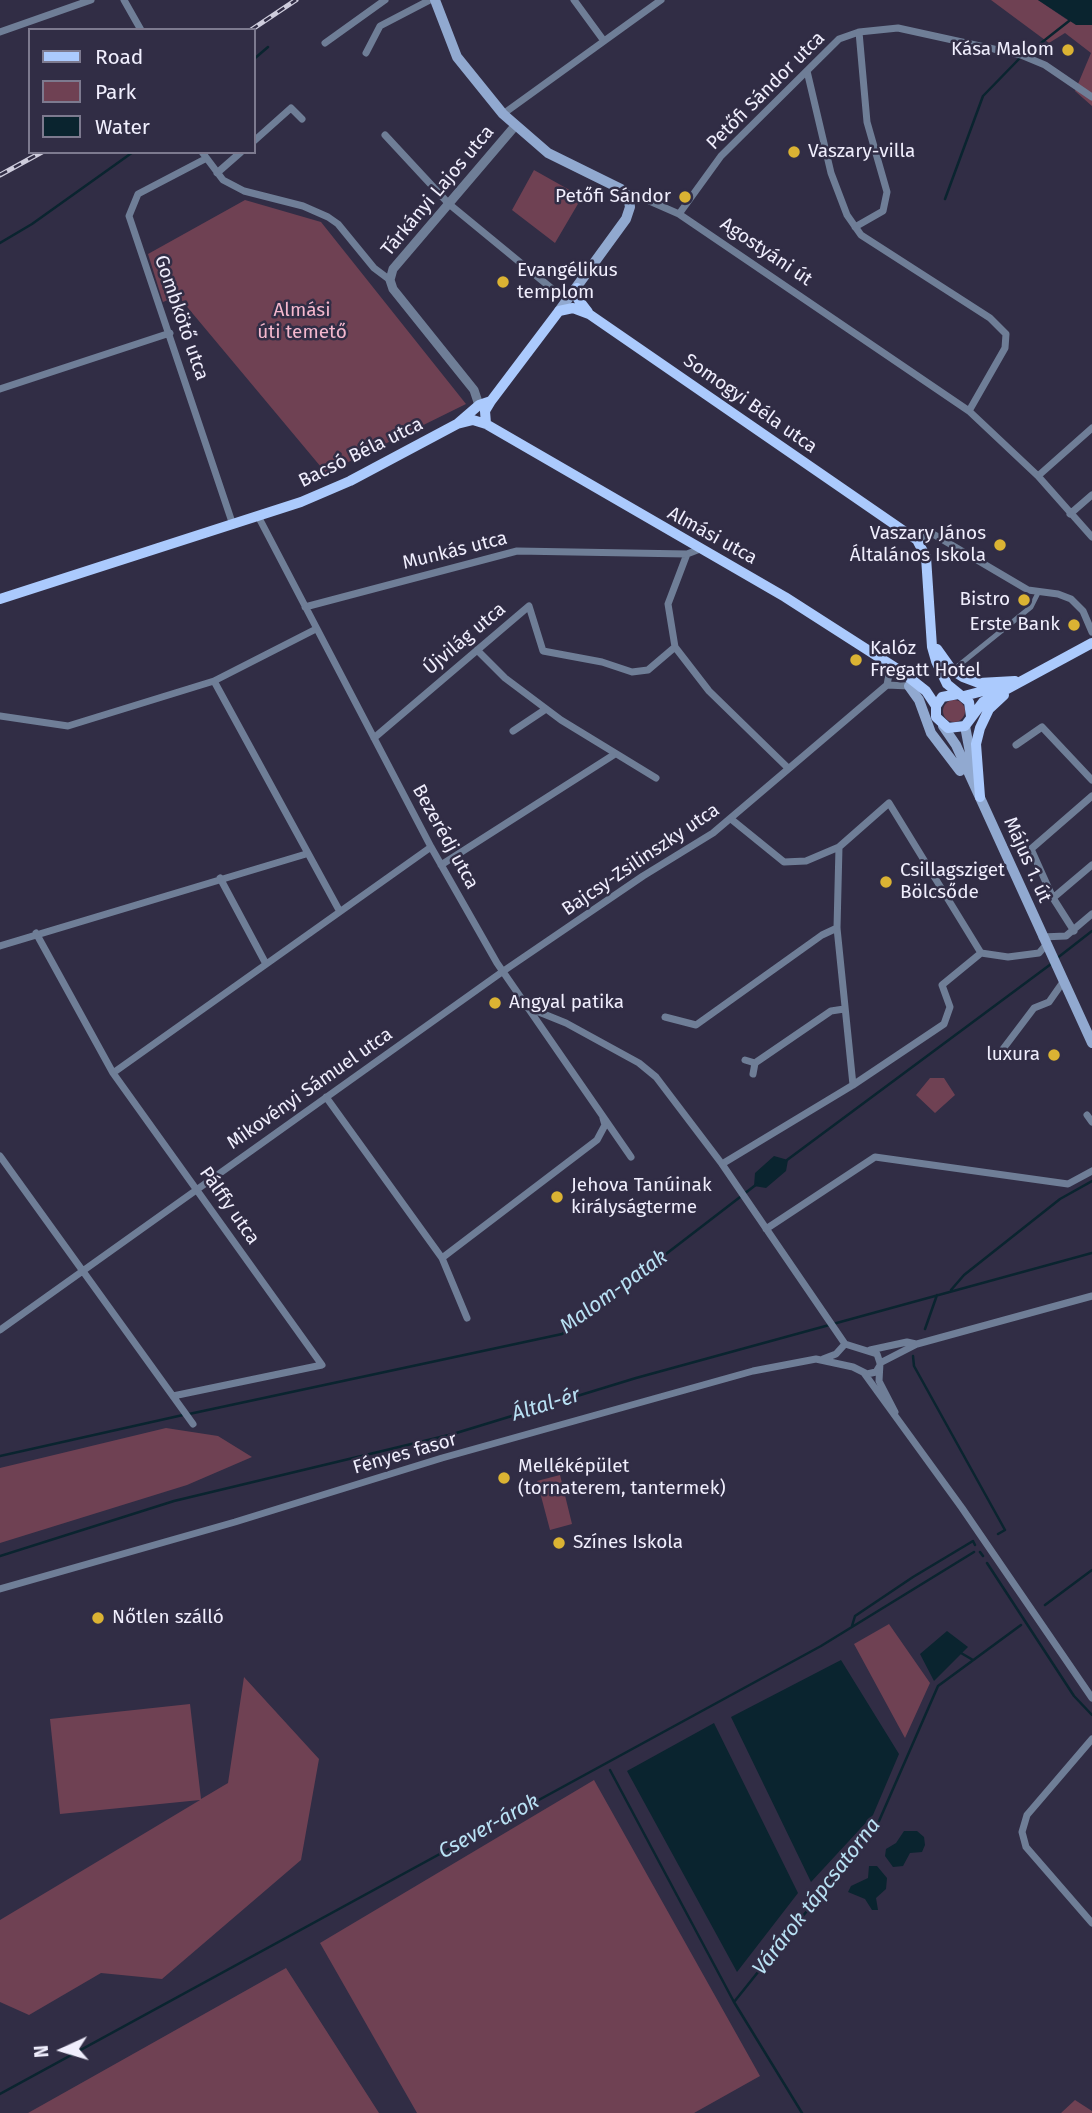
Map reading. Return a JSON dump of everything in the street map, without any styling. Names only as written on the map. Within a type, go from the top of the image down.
[{"type":"main road","name":"Agostyáni út","points":[[432,0],[457,57],[503,114],[548,153],[621,189],[628,196]]},
{"type":"main road","points":[[457,424],[473,420],[486,424],[485,411],[491,401],[626,219],[630,207],[628,196]]},
{"type":"main road","points":[[577,288],[581,305],[589,314]]},
{"type":"main road","name":"Somogyi Béla utca","points":[[559,311],[573,308],[589,314],[917,540]]},
{"type":"main road","name":"Bacsó Béla utca","points":[[0,599],[258,516],[338,487],[457,424],[479,405],[491,401]]},
{"type":"main road","name":"Almási utca","points":[[486,424],[785,597],[926,691],[936,706]]},
{"type":"main road","points":[[917,540],[926,557],[930,626],[936,661],[947,684],[971,706],[968,721]]},
{"type":"main road","points":[[930,626],[940,656],[952,670],[979,683],[1018,681]]},
{"type":"main road","points":[[1018,681],[943,697],[936,706],[936,717],[943,726],[953,729],[968,721],[983,702],[1092,643]]},
{"type":"main road","points":[[875,655],[909,686],[919,700],[932,733],[980,797]]},
{"type":"main road","points":[[980,797],[976,744],[980,727],[989,709],[1018,681]]},
{"type":"main road","name":"Május 1. út","points":[[968,721],[966,742],[980,797]]},
{"type":"main road","name":"Május 1. út","points":[[943,726],[956,745],[1092,1043]]},
{"type":"street","points":[[0,32],[91,0]]},
{"type":"street","points":[[124,0],[140,28]]},
{"type":"street","points":[[325,43],[385,0]]},
{"type":"street","name":"Agostyáni út","points":[[366,53],[380,26],[432,0]]},
{"type":"street","points":[[574,0],[604,41]]},
{"type":"street","points":[[503,114],[661,0]]},
{"type":"street","name":"Petőfi Sándor utca","points":[[679,214],[721,156],[839,39],[859,32],[898,28],[1021,55],[1045,65],[1092,97]]},
{"type":"street","points":[[855,227],[883,211],[887,192],[867,122],[859,32]]},
{"type":"street","points":[[807,71],[831,173],[861,235],[973,307],[1006,334],[1005,348],[969,411]]},
{"type":"street","points":[[256,139],[291,108],[302,119]]},
{"type":"street","name":"Tárkányi Lajos utca","points":[[390,280],[394,269],[515,126]]},
{"type":"street","points":[[385,135],[449,204],[556,292]]},
{"type":"street","points":[[217,173],[239,154]]},
{"type":"street","points":[[203,155],[223,180],[244,191],[303,205],[338,225],[374,268],[390,280],[393,289],[474,390],[479,405]]},
{"type":"street","name":"Gombkötő utca","points":[[203,155],[138,194],[129,216],[233,524]]},
{"type":"street","name":"Agostyáni út","points":[[628,196],[638,196],[679,214],[969,411],[1038,476],[1092,537]]},
{"type":"street","points":[[0,389],[170,333]]},
{"type":"street","points":[[1038,476],[1092,428]]},
{"type":"street","points":[[1070,514],[1092,495]]},
{"type":"street","name":"Bezerédj utca","points":[[258,516],[431,847],[502,972],[523,1006],[602,1112],[631,1157]]},
{"type":"street","points":[[917,540],[933,534],[1038,593],[1049,592],[1071,599],[1083,611],[1092,632]]},
{"type":"street","name":"Munkás utca","points":[[305,607],[517,551],[687,554],[700,549]]},
{"type":"street","points":[[687,554],[668,604],[674,647],[709,691],[788,768]]},
{"type":"street","points":[[952,670],[1031,607],[1038,593]]},
{"type":"street","name":"Újvilág utca","points":[[373,738],[529,606],[543,651],[602,662],[632,672],[648,670],[674,647]]},
{"type":"street","points":[[0,716],[68,726],[214,681],[316,629]]},
{"type":"street","points":[[477,650],[505,678],[546,709],[656,778]]},
{"type":"street","points":[[890,669],[887,685],[909,686]]},
{"type":"street","points":[[214,681],[306,854],[339,910]]},
{"type":"street","name":"Bajcsy-Zsilinszky utca","points":[[502,972],[731,819],[887,685]]},
{"type":"street","points":[[513,731],[546,709]]},
{"type":"street","points":[[1016,745],[1042,727],[1092,780]]},
{"type":"street","points":[[441,864],[615,754]]},
{"type":"street","name":"Május 1. út","points":[[1074,931],[1053,898],[1031,849],[1092,796]]},
{"type":"street","points":[[731,819],[784,862],[806,861],[839,847],[889,803],[981,953]]},
{"type":"street","points":[[113,1073],[431,847]]},
{"type":"street","points":[[839,847],[837,928],[853,1085]]},
{"type":"street","points":[[0,946],[306,854]]},
{"type":"street","name":"Május 1. út","points":[[1053,898],[1092,864]]},
{"type":"street","points":[[220,878],[266,964]]},
{"type":"street","points":[[722,1164],[853,1085],[944,1024],[950,1007],[942,985],[981,953],[1008,957],[1039,953],[1044,941],[1066,936],[1092,914]]},
{"type":"street","points":[[664,1017],[696,1025],[822,935],[837,928]]},
{"type":"street","name":"Pálffy utca","points":[[36,933],[113,1073],[322,1365],[173,1396]]},
{"type":"street","name":"Mikovényi Sámuel utca","points":[[0,1330],[502,972]]},
{"type":"street","points":[[1003,1049],[1034,1008],[1049,1002],[1063,982]]},
{"type":"street","points":[[523,1006],[566,1023],[639,1063],[656,1077],[722,1164],[845,1344],[877,1354],[880,1365],[879,1381],[896,1416]]},
{"type":"street","points":[[753,1074],[755,1063],[831,1011],[844,1009]]},
{"type":"street","points":[[745,1060],[755,1063]]},
{"type":"street","points":[[326,1097],[442,1258],[467,1318]]},
{"type":"street","points":[[442,1258],[597,1140],[605,1125],[602,1112]]},
{"type":"street","points":[[1087,1115],[1092,1122]]},
{"type":"street","points":[[0,1156],[173,1396],[177,1406],[193,1424]]},
{"type":"street","points":[[766,1229],[874,1157],[1068,1184],[1092,1171]]},
{"type":"street","points":[[863,1373],[873,1373],[885,1358],[917,1344],[1092,1296]]},
{"type":"street","points":[[870,1350],[907,1342],[917,1344]]},
{"type":"street","name":"Fényes fasor","points":[[0,1589],[235,1522],[442,1458],[753,1371],[822,1359],[845,1344]]},
{"type":"street","points":[[838,1351],[843,1364]]},
{"type":"street","name":"Fényes fasor","points":[[822,1359],[863,1373]]},
{"type":"street","points":[[863,1373],[896,1416],[1092,1698]]},
{"type":"street","points":[[1092,1739],[1027,1815],[1022,1832],[1026,1847],[1092,1923]]},
{"type":"green space","points":[[991,0],[1038,0],[1069,21],[1092,25],[1092,106],[1075,91],[1091,53],[1065,33],[1049,43]]},
{"type":"green space","points":[[534,170],[582,197],[555,243],[512,210]]},
{"type":"green space","name":"Almási úti temető","points":[[245,200],[321,222],[466,404],[326,473],[178,296],[163,302],[148,254]]},
{"type":"green space","points":[[950,700],[958,700],[965,707],[965,715],[958,722],[950,722],[943,715],[943,707]]},
{"type":"green space","points":[[930,1078],[944,1078],[955,1095],[935,1113],[916,1095]]},
{"type":"green space","points":[[166,1428],[218,1436],[252,1457],[187,1485],[0,1543],[0,1468]]},
{"type":"green space","points":[[560,1475],[572,1524],[550,1530],[537,1481]]},
{"type":"green space","points":[[889,1624],[930,1683],[905,1738],[854,1644]]},
{"type":"green space","points":[[244,1677],[319,1759],[301,1860],[162,1979],[101,1973],[29,2015],[0,2002],[0,1920],[200,1800],[60,1814],[50,1719],[190,1704],[201,1799],[228,1783]]},
{"type":"green space","points":[[594,1780],[760,2076],[694,2113],[417,2113],[320,1943]]},
{"type":"green space","points":[[286,1968],[379,2113],[28,2113]]},
{"type":"green space","points":[[1075,2100],[1092,2111],[1092,2113],[1061,2113]]},
{"type":"water","points":[[1038,0],[1092,0],[1092,25],[1076,25]]},
{"type":"water","points":[[774,1156],[788,1160],[786,1171],[766,1188],[754,1186],[755,1173]]},
{"type":"water","points":[[947,1631],[968,1647],[934,1681],[920,1654]]},
{"type":"water","points":[[841,1660],[899,1754],[873,1815],[811,1882],[731,1717]]},
{"type":"water","points":[[714,1723],[798,1893],[737,1972],[627,1771]]},
{"type":"water","points":[[904,1831],[917,1831],[924,1837],[925,1845],[922,1852],[910,1853],[903,1866],[893,1867],[885,1856],[886,1849],[896,1843]]},
{"type":"water","points":[[869,1866],[877,1866],[887,1878],[886,1889],[876,1898],[878,1910],[872,1910],[865,1899],[848,1892],[851,1886],[868,1878]]},
{"type":"waterway","points":[[1027,54],[1069,21]]},
{"type":"waterway","points":[[256,57],[268,47]]},
{"type":"waterway","points":[[945,199],[983,96],[1019,59]]},
{"type":"waterway","points":[[0,243],[32,224],[130,154]]},
{"type":"waterway","name":"Malom-patak","points":[[1056,959],[1092,931]]},
{"type":"waterway","name":"Malom-patak","points":[[787,1160],[1051,964]]},
{"type":"waterway","points":[[951,1290],[964,1275],[1060,1199],[1092,1181]]},
{"type":"waterway","name":"Malom-patak","points":[[189,1414],[562,1334],[757,1184]]},
{"type":"waterway","name":"Által-ér","points":[[0,1556],[174,1501],[453,1434],[636,1378],[1092,1253]]},
{"type":"waterway","points":[[925,1329],[937,1295]]},
{"type":"waterway","points":[[913,1356],[914,1366],[1005,1530],[998,1534]]},
{"type":"waterway","name":"Malom-patak","points":[[0,1456],[183,1415]]},
{"type":"waterway","points":[[852,1626],[855,1616],[913,1577],[973,1541],[975,1545]]},
{"type":"waterway","name":"Csever-árok","points":[[0,2094],[821,1646],[974,1552]]},
{"type":"waterway","points":[[980,1552],[983,1556]]},
{"type":"waterway","points":[[987,1563],[1074,1696],[1092,1715]]},
{"type":"waterway","name":"Várárok tápcsatorna","points":[[1045,1605],[1092,1570]]},
{"type":"waterway","name":"Várárok tápcsatorna","points":[[734,2002],[879,1821],[938,1686],[1021,1625]]},
{"type":"waterway","points":[[961,1653],[973,1660]]},
{"type":"waterway","points":[[610,1770],[734,2002],[802,2113]]},
{"type":"railway","points":[[254,28],[296,0]]},
{"type":"railway","points":[[0,175],[38,154]]},
{"type":"place","name":"Kása Malom","points":[[1068,50]]},
{"type":"place","name":"Vaszary-villa","points":[[794,152]]},
{"type":"place","name":"Petőfi Sándor","points":[[685,197]]},
{"type":"place","name":"Evangélikus templom","points":[[503,282]]},
{"type":"place","name":"Vaszary János Általános Iskola","points":[[1000,545]]},
{"type":"place","name":"Bistro","points":[[1024,600]]},
{"type":"place","name":"Erste Bank","points":[[1074,625]]},
{"type":"place","name":"Kalóz Fregatt Hotel","points":[[856,660]]},
{"type":"place","name":"Csillagsziget Bölcsőde","points":[[886,882]]},
{"type":"place","name":"Angyal patika","points":[[495,1003]]},
{"type":"place","name":"luxura","points":[[1054,1055]]},
{"type":"place","name":"Jehova Tanúinak királyságterme","points":[[557,1197]]},
{"type":"place","name":"Melléképület (tornaterem, tantermek)","points":[[504,1478]]},
{"type":"place","name":"Színes Iskola","points":[[559,1543]]},
{"type":"place","name":"Nőtlen szálló","points":[[98,1618]]}]
